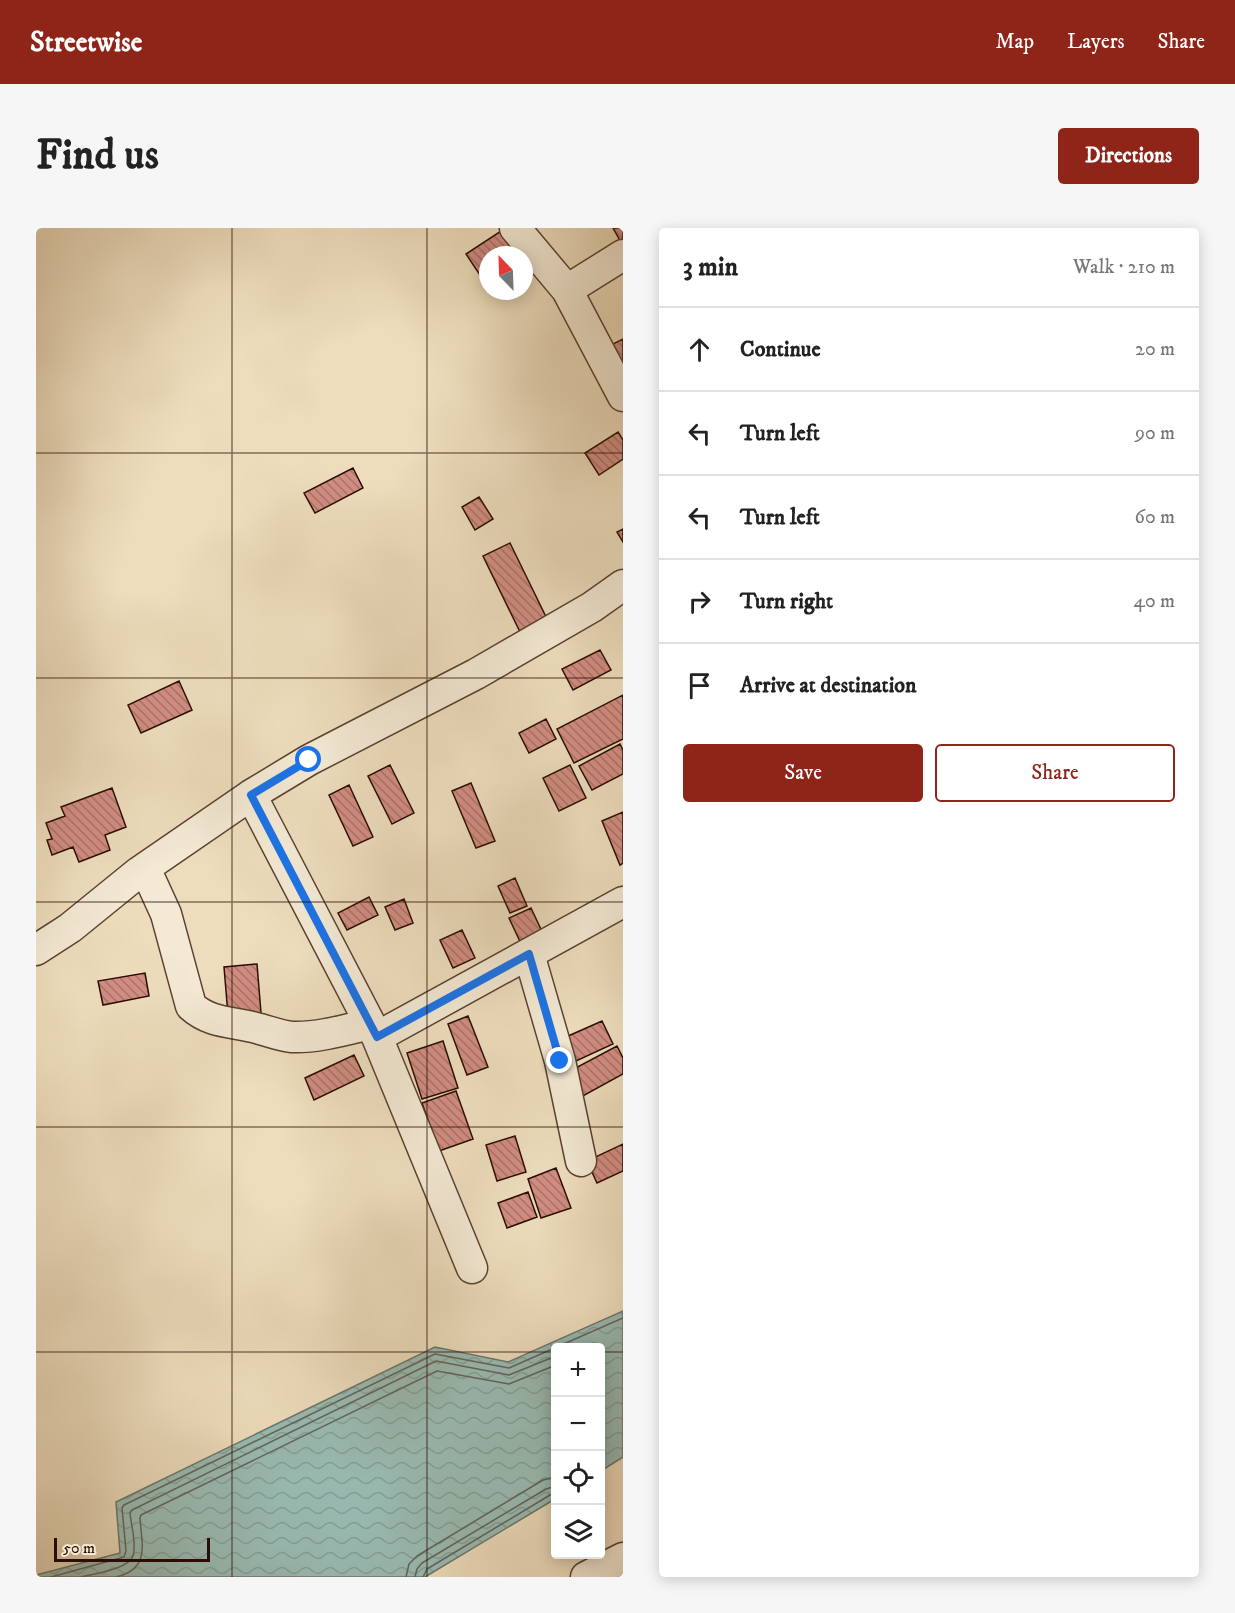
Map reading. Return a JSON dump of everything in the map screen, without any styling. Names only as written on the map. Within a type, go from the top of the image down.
[{"type":"street","points":[[515,228],[567,290],[623,396]]},
{"type":"street","points":[[567,290],[623,255]]},
{"type":"street","points":[[36,950],[69,928],[145,868],[251,795],[309,760],[476,674],[592,607],[623,585]]},
{"type":"street","points":[[251,795],[374,1031],[472,1268]]},
{"type":"street","points":[[145,868],[166,914],[191,1005],[206,1017],[293,1037],[374,1031],[529,954],[623,902]]},
{"type":"street","points":[[529,954],[560,1061],[581,1161]]},
{"type":"street","points":[[586,1577],[623,1558]]},
{"type":"water","points":[[623,1311],[623,1457],[605,1468],[605,1343],[551,1343],[551,1501],[425,1577],[36,1577],[36,1575],[120,1553],[116,1502],[435,1347],[508,1362]]},
{"type":"building","points":[[613,228],[623,228],[623,246]]},
{"type":"building","points":[[501,231],[511,246],[479,246],[479,274],[466,254]]},
{"type":"building","points":[[623,339],[623,365],[611,345]]},
{"type":"building","points":[[618,432],[623,440],[623,459],[599,475],[585,453]]},
{"type":"building","points":[[353,468],[363,488],[315,513],[304,493]]},
{"type":"building","points":[[479,497],[493,519],[475,530],[462,507]]},
{"type":"building","points":[[623,529],[623,542],[617,532]]},
{"type":"building","points":[[510,543],[548,621],[521,634],[483,556]]},
{"type":"building","points":[[600,650],[611,670],[573,690],[562,669]]},
{"type":"building","points":[[179,681],[192,710],[141,733],[128,705]]},
{"type":"building","points":[[623,695],[623,739],[574,763],[557,729]]},
{"type":"building","points":[[546,719],[556,739],[529,753],[519,733]]},
{"type":"building","points":[[620,744],[623,750],[623,774],[592,790],[579,766]]},
{"type":"building","points":[[390,765],[414,813],[392,824],[368,776]]},
{"type":"building","points":[[570,765],[586,798],[559,811],[543,778]]},
{"type":"building","points":[[471,783],[495,841],[476,848],[452,791]]},
{"type":"building","points":[[349,785],[373,837],[353,846],[329,795]]},
{"type":"building","points":[[112,788],[126,827],[105,835],[110,850],[79,862],[73,847],[52,855],[47,840],[52,839],[46,823],[65,816],[61,807]]},
{"type":"building","points":[[623,812],[623,863],[620,865],[602,821]]},
{"type":"building","points":[[515,878],[527,906],[510,913],[498,886]]},
{"type":"building","points":[[369,897],[378,915],[347,930],[338,913]]},
{"type":"building","points":[[404,899],[413,923],[395,930],[385,907]]},
{"type":"building","points":[[531,908],[546,940],[524,950],[509,918]]},
{"type":"building","points":[[462,930],[475,958],[453,968],[440,940]]},
{"type":"building","points":[[257,964],[261,1013],[228,1015],[224,967]]},
{"type":"building","points":[[145,973],[149,996],[103,1005],[98,981]]},
{"type":"building","points":[[468,1016],[488,1067],[467,1075],[448,1024]]},
{"type":"building","points":[[602,1021],[613,1044],[576,1061],[566,1037]]},
{"type":"building","points":[[443,1041],[458,1088],[422,1099],[407,1053]]},
{"type":"building","points":[[617,1046],[623,1058],[623,1074],[581,1097],[568,1072]]},
{"type":"building","points":[[354,1055],[364,1076],[314,1100],[305,1078]]},
{"type":"building","points":[[456,1091],[473,1139],[439,1151],[422,1103]]},
{"type":"building","points":[[515,1136],[526,1172],[497,1181],[486,1145]]},
{"type":"building","points":[[623,1144],[623,1171],[597,1183],[587,1161]]},
{"type":"building","points":[[556,1168],[571,1208],[541,1218],[528,1179]]},
{"type":"building","points":[[528,1192],[537,1217],[507,1228],[498,1203]]},
{"type":"route","points":[[309,760],[251,795],[377,1037],[529,954],[560,1061]]}]
